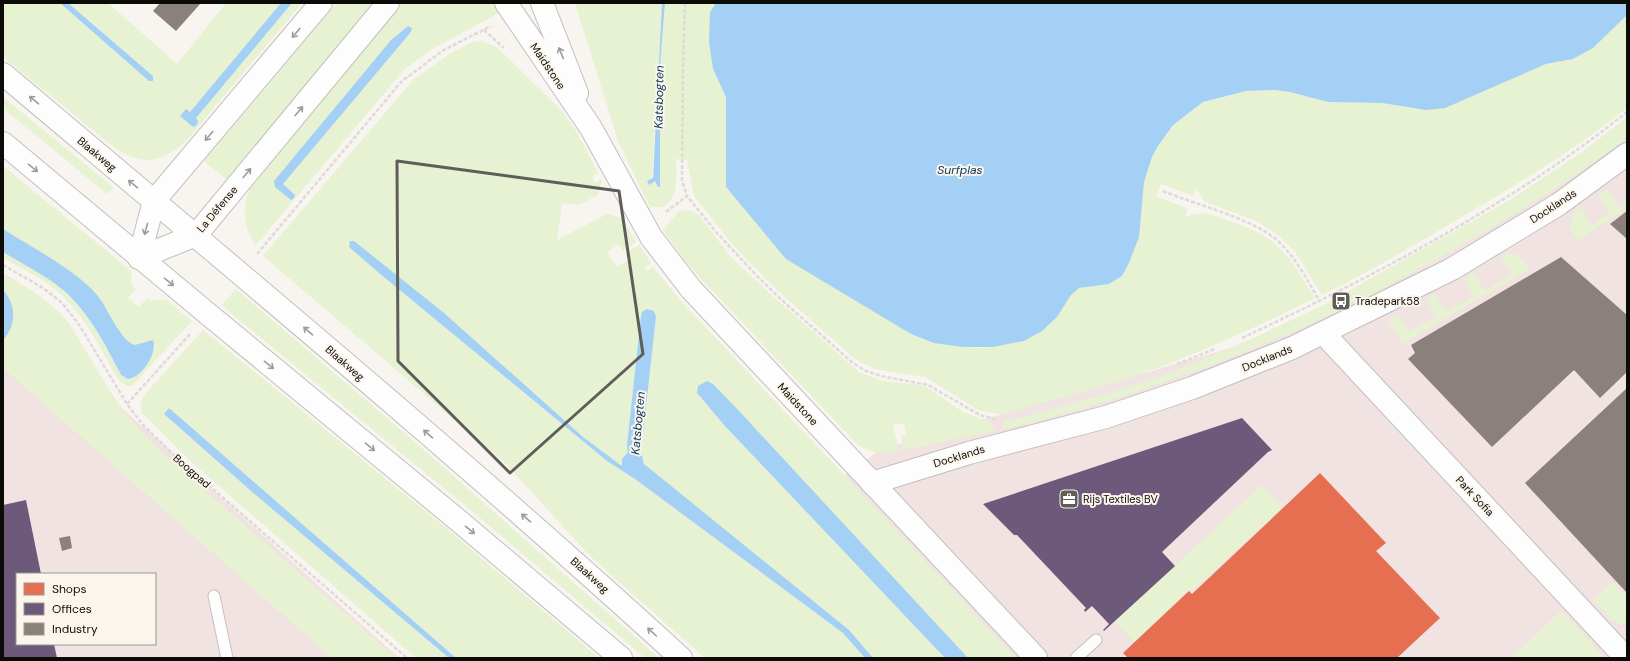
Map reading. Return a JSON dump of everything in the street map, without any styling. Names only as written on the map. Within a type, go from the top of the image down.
[{"type":"street","points":[[139,258],[154,201],[321,3]]},
{"type":"street","name":"La Défense","points":[[139,258],[196,235],[388,3]]},
{"type":"street","name":"Maidstone","points":[[542,3],[591,128]]},
{"type":"street","name":"Maidstone","points":[[509,8],[591,128],[644,226],[669,263],[690,290],[1036,658]]},
{"type":"street","name":"Blaakweg","points":[[3,74],[196,235],[556,544],[681,658]]},
{"type":"street","points":[[3,143],[139,258],[460,521],[621,658]]},
{"type":"street","name":"Docklands","points":[[872,483],[969,453],[1106,417],[1192,388],[1324,334],[1452,269],[1559,204],[1627,154]]},
{"type":"street","name":"Park Sofia","points":[[1324,334],[1626,658]]},
{"type":"lane","points":[[214,596],[227,658]]},
{"type":"lane","points":[[1076,658],[1096,640]]},
{"type":"path","points":[[686,3],[683,69],[682,181],[687,196],[717,233],[760,278],[785,303],[853,363],[866,371],[881,376],[928,385],[980,415],[997,420]]},
{"type":"path","points":[[240,274],[401,82],[442,51],[509,8]]},
{"type":"path","points":[[1234,341],[1320,302],[1482,212],[1520,188],[1627,112]]},
{"type":"path","points":[[1163,191],[1251,224],[1268,233],[1291,255],[1320,302]]},
{"type":"path","points":[[644,226],[665,213],[687,196]]},
{"type":"path","name":"Boogpad","points":[[3,265],[43,288],[61,302],[78,323],[127,404],[143,425],[174,455],[407,658]]},
{"type":"path","points":[[127,404],[208,314]]},
{"type":"path","points":[[1170,366],[1220,347]]},
{"type":"highlighted area","points":[[397,161],[619,191],[643,354],[510,473],[398,361]]},
{"type":"shaded area","points":[[1627,129],[1627,658],[1013,658],[842,477],[881,449],[1269,337],[1541,195]]},
{"type":"shaded area","points":[[3,274],[101,389],[399,658],[3,658]]},
{"type":"green space","points":[[3,3],[60,3],[151,82],[153,76],[68,3],[108,3],[177,64],[226,3],[281,3],[189,113],[186,110],[180,116],[196,118],[292,3],[302,3],[186,141],[169,154],[152,160],[134,158],[115,148],[3,57]]},
{"type":"green space","points":[[337,3],[377,3],[228,181],[204,161]]},
{"type":"green space","points":[[401,3],[496,3],[501,12],[432,49],[405,69],[255,246],[248,230],[245,214],[245,205],[249,189],[253,181]],"holes":[[[406,27],[412,28],[411,32],[283,184],[295,195],[294,198],[274,181],[391,40]]]},
{"type":"green space","points":[[575,3],[662,3],[652,177],[659,187],[660,66],[665,3],[716,3],[710,12],[713,69],[726,97],[726,187],[787,259],[911,334],[947,345],[978,348],[993,347],[1024,341],[1042,331],[1057,317],[1071,295],[1079,288],[1109,284],[1122,276],[1129,263],[1139,237],[1144,182],[1152,157],[1173,125],[1203,102],[1246,91],[1275,90],[1290,92],[1328,102],[1382,103],[1417,109],[1436,109],[1546,64],[1573,59],[1593,48],[1627,15],[1627,108],[1569,151],[1507,190],[1430,236],[1322,295],[1295,252],[1281,237],[1254,220],[1205,202],[1196,189],[1193,196],[1161,184],[1156,196],[1188,209],[1185,217],[1203,213],[1212,215],[1246,227],[1272,241],[1289,259],[1315,298],[1242,333],[1168,364],[1106,385],[1001,414],[980,411],[925,377],[875,369],[855,359],[778,291],[732,244],[694,196],[687,160],[676,159],[676,186],[672,198],[663,207],[650,207],[618,141]]},
{"type":"green space","points":[[482,41],[498,48],[562,111],[575,129],[598,173],[592,177],[595,183],[601,179],[602,181],[598,195],[579,205],[562,203],[557,240],[607,214],[622,218],[636,242],[623,251],[618,244],[607,253],[617,267],[629,259],[625,254],[639,245],[651,263],[645,268],[647,271],[653,267],[679,299],[1016,658],[968,658],[710,382],[697,390],[699,396],[724,425],[945,658],[873,658],[849,630],[647,468],[641,456],[656,317],[651,310],[647,309],[641,316],[627,445],[628,452],[622,459],[623,467],[583,437],[350,247],[379,273],[607,461],[635,479],[843,633],[865,658],[705,658],[591,557],[506,464],[263,256],[413,80],[451,53],[472,42]]},
{"type":"green space","points":[[3,97],[113,187],[107,194],[3,108]]},
{"type":"green space","points":[[1627,117],[1627,138],[1594,162],[1526,207],[1491,228],[1347,307],[1341,295],[1510,200],[1582,152]]},
{"type":"green space","points":[[3,166],[131,271],[132,285],[136,289],[128,298],[139,307],[147,298],[151,301],[165,299],[192,321],[132,386],[127,386],[119,381],[84,321],[76,310],[56,290],[44,281],[3,258],[3,252],[44,276],[67,294],[90,322],[121,375],[133,378],[147,363],[153,354],[155,345],[138,345],[128,342],[120,333],[100,299],[87,285],[64,267],[3,229]]},
{"type":"green space","points":[[1607,190],[1618,207],[1627,201],[1627,207],[1578,241],[1570,229],[1572,214],[1581,208],[1592,225],[1609,213],[1598,196]]},
{"type":"green space","points":[[689,210],[698,214],[731,257],[859,372],[883,381],[920,385],[928,388],[963,412],[992,423],[994,431],[903,450],[901,435],[906,434],[904,423],[893,425],[899,451],[878,452],[868,450],[858,445],[683,258],[663,230],[679,211]]},
{"type":"green space","points":[[1508,253],[1518,255],[1530,269],[1402,344],[1388,321],[1398,314],[1408,332],[1436,317],[1426,299],[1436,294],[1446,312],[1474,297],[1464,279],[1474,273],[1484,291],[1511,275],[1501,257]]},
{"type":"green space","points":[[3,273],[30,289],[62,315],[69,323],[111,393],[132,422],[160,451],[396,658],[332,658],[3,368],[3,340],[13,316],[11,301],[3,290]]},
{"type":"green space","points":[[236,289],[416,443],[659,658],[645,658],[485,522],[233,315],[222,305]]},
{"type":"green space","points":[[1333,300],[1338,311],[1257,347],[1175,379],[1133,393],[1004,429],[1003,422],[1107,393],[1169,373],[1211,357]]},
{"type":"green space","points":[[203,330],[446,528],[599,658],[456,658],[169,408],[164,414],[251,491],[449,658],[416,658],[188,459],[142,413],[140,404],[145,394]]},
{"type":"green space","points":[[1262,485],[1283,507],[1191,592],[1189,590],[1134,642],[1115,621]]},
{"type":"green space","points":[[1612,582],[1627,598],[1627,621],[1623,625],[1611,619],[1593,600]]},
{"type":"green space","points":[[1561,611],[1596,648],[1603,658],[1511,658]]},
{"type":"water","points":[[60,3],[68,3],[153,76],[153,81],[149,81]]},
{"type":"water","points":[[281,3],[292,3],[196,118],[198,121],[197,125],[193,127],[180,116],[186,109],[190,112]]},
{"type":"water","name":"Katsbogten","points":[[662,3],[665,3],[660,66],[660,187],[658,187],[655,181],[649,185],[647,181],[653,178]]},
{"type":"water","name":"Surfplas","points":[[716,3],[1627,3],[1627,15],[1593,48],[1573,59],[1546,64],[1445,108],[1426,110],[1382,103],[1328,102],[1290,92],[1275,90],[1246,91],[1203,102],[1173,125],[1152,157],[1144,182],[1139,237],[1129,263],[1122,276],[1109,284],[1079,288],[1071,295],[1057,317],[1042,331],[1024,341],[993,347],[962,347],[934,343],[911,334],[786,259],[726,187],[726,97],[713,69],[709,42],[710,12]]},
{"type":"water","points":[[408,26],[412,28],[411,32],[283,184],[295,195],[291,200],[275,187],[274,181],[391,40]]},
{"type":"water","points":[[3,229],[40,251],[88,286],[97,295],[119,331],[130,342],[135,345],[153,340],[154,345],[151,358],[139,374],[128,379],[121,375],[94,327],[77,304],[58,286],[3,252]]},
{"type":"water","name":"Katsbogten","points":[[350,241],[354,241],[444,313],[583,437],[622,466],[622,459],[628,452],[627,445],[641,316],[642,312],[647,309],[654,311],[656,317],[641,452],[644,464],[849,630],[873,658],[865,658],[843,633],[635,479],[607,461],[379,273],[349,247]]},
{"type":"water","points":[[3,290],[12,308],[13,321],[8,334],[3,340]]},
{"type":"water","points":[[707,381],[713,384],[740,412],[968,658],[945,658],[724,425],[697,393],[698,386]]},
{"type":"water","points":[[169,408],[456,658],[449,658],[251,491],[164,414]]},
{"type":"building: Shops","points":[[1320,473],[1386,543],[1376,551],[1440,618],[1397,658],[1128,658],[1123,653],[1189,591],[1192,594]]},
{"type":"building: Offices","points":[[1242,418],[1272,450],[1268,452],[1162,552],[1175,566],[1104,631],[1103,630],[1109,624],[1092,606],[1085,612],[1084,610],[1086,608],[1017,535],[1014,535],[983,504]]},
{"type":"building: Offices","points":[[26,500],[41,573],[16,573],[16,645],[54,645],[57,658],[3,658],[3,505]]},
{"type":"building: Industry","points":[[160,3],[201,3],[176,31],[153,11]]},
{"type":"building: Industry","points":[[1627,211],[1627,239],[1610,224]]},
{"type":"building: Industry","points":[[1561,257],[1627,315],[1627,372],[1600,398],[1574,370],[1492,447],[1408,359],[1415,353],[1411,345]]},
{"type":"building: Industry","points":[[1627,388],[1627,593],[1525,483]]},
{"type":"building: Industry","points":[[70,536],[72,548],[62,551],[59,538]]},
{"type":"place","name":"Tradepark58","points":[[1341,301]]},
{"type":"place","name":"Rijs Textiles BV","points":[[1069,499]]}]
